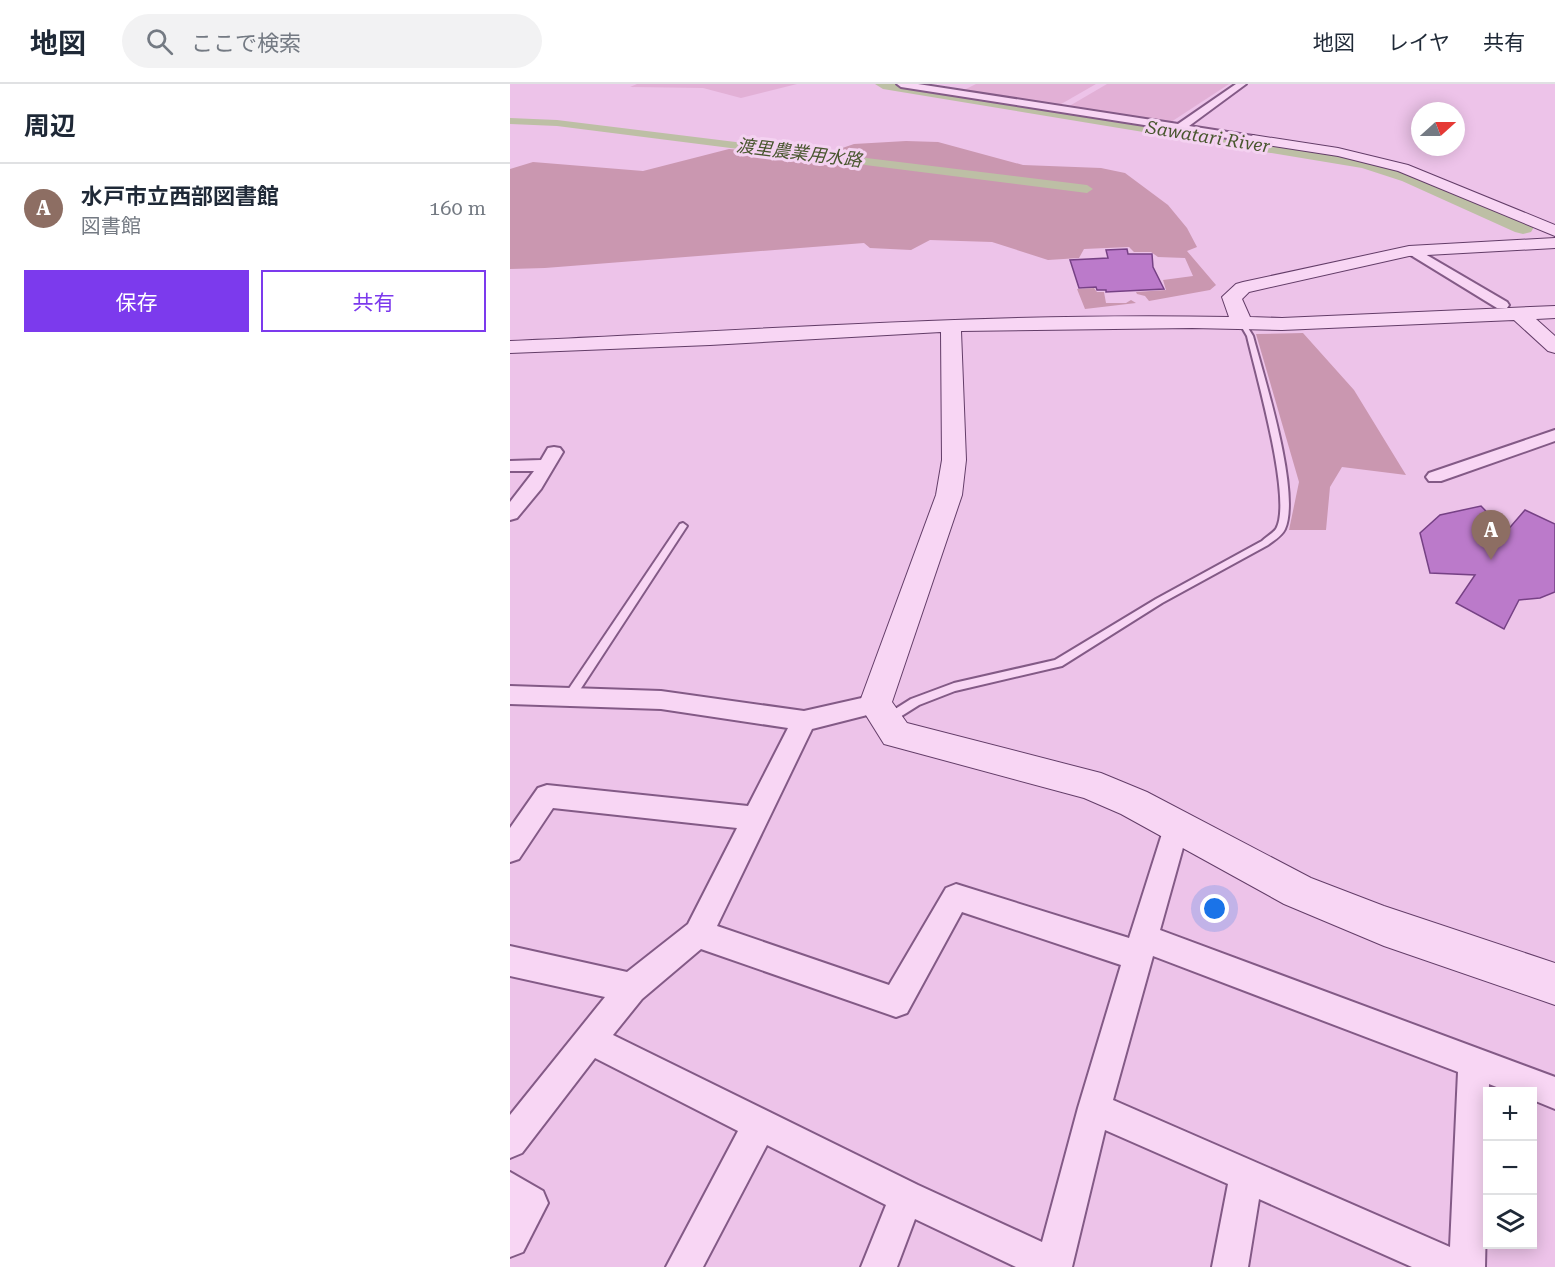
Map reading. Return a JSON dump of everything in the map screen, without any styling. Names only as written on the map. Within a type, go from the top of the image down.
[{"type":"street","points":[[901,84],[1346,154],[1403,168],[1555,231]]},
{"type":"street","points":[[1181,127],[1242,84]]},
{"type":"street","points":[[1241,320],[1232,297],[1243,288],[1375,257],[1413,251],[1555,243]]},
{"type":"street","points":[[1413,251],[1510,309],[1555,347]]},
{"type":"street","points":[[510,347],[710,339],[951,325],[1241,320],[1282,324],[1555,304]]},
{"type":"street","points":[[1510,309],[1555,312]]},
{"type":"street","points":[[880,712],[949,495],[954,460],[951,325]]},
{"type":"street","points":[[1435,477],[1555,435]]},
{"type":"street","points":[[510,466],[550,459],[535,485],[510,514]]},
{"type":"street","points":[[510,695],[661,700],[804,721],[880,712]]},
{"type":"street","points":[[880,712],[896,734],[1089,784],[1134,803],[1298,891],[1384,926],[1555,984]]},
{"type":"street","points":[[510,1141],[631,988],[698,934],[804,721]]},
{"type":"street","points":[[510,850],[547,796],[757,819]]},
{"type":"street","points":[[591,1040],[906,1197],[1054,1266],[1094,1108],[1176,826]]},
{"type":"street","points":[[698,934],[896,1002],[956,897],[1142,947],[1474,1062],[1555,1093]]},
{"type":"street","points":[[510,961],[631,988]]},
{"type":"street","points":[[1467,1267],[1474,1062]]},
{"type":"street","points":[[1094,1108],[1453,1267]]},
{"type":"street","points":[[684,1267],[760,1124]]},
{"type":"street","points":[[1230,1267],[1246,1177]]},
{"type":"street","points":[[510,1189],[531,1203],[510,1239]]},
{"type":"street","points":[[879,1267],[906,1197]]},
{"type":"lane","points":[[880,712],[954,687],[1058,663],[1159,601],[1265,543],[1280,530],[1285,512],[1281,460],[1250,336],[1241,320]]},
{"type":"lane","points":[[570,696],[683,526]]},
{"type":"shaded area","points":[[637,84],[797,84],[741,98],[703,88],[630,87]]},
{"type":"shaded area","points":[[976,84],[1096,84],[1056,107],[964,90]]},
{"type":"shaded area","points":[[1107,84],[1229,84],[1171,122],[1066,108]]},
{"type":"shaded area","points":[[938,142],[1023,165],[1101,168],[1125,173],[1168,205],[1187,228],[1197,247],[1187,251],[1216,285],[1210,290],[1149,301],[1145,296],[1136,292],[1166,290],[1163,280],[1193,276],[1185,258],[1158,257],[1151,252],[1134,252],[1129,247],[1084,249],[1079,258],[1048,260],[992,242],[930,240],[911,250],[870,248],[864,243],[510,269],[510,169],[533,162],[643,171],[729,149],[816,157],[854,144]]},
{"type":"shaded area","points":[[1094,288],[1097,292],[1104,292],[1106,303],[1126,303],[1131,300],[1136,303],[1085,309],[1077,289]]},
{"type":"shaded area","points":[[1303,333],[1354,390],[1406,475],[1342,467],[1330,487],[1326,530],[1289,530],[1299,482],[1256,334]]},
{"type":"building","points":[[1127,249],[1128,254],[1152,254],[1153,267],[1164,289],[1106,292],[1106,290],[1097,290],[1096,287],[1079,288],[1070,260],[1108,258],[1106,250]]},
{"type":"building","points":[[1481,506],[1506,532],[1525,510],[1555,524],[1555,592],[1540,598],[1519,600],[1504,629],[1456,603],[1475,575],[1430,573],[1420,533],[1440,515]]},
{"type":"waterway","name":"Sawatari River","points":[[883,84],[1365,163],[1409,177],[1523,227]]},
{"type":"waterway","name":"渡里農業用水路","points":[[510,121],[557,123],[1087,189]]},
{"type":"place","name":"水戸市立西部図書館","points":[[1491,560]]}]
